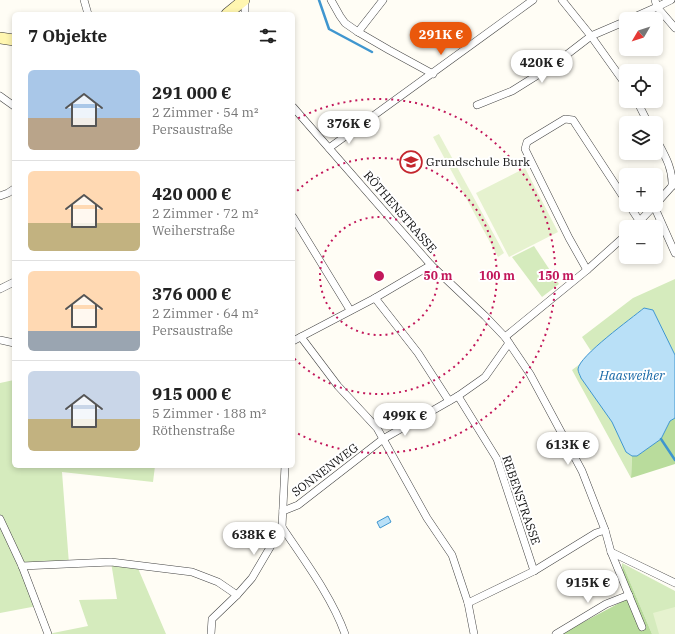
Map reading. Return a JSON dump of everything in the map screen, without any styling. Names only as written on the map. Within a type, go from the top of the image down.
[{"type":"main road","points":[[229,12],[244,0]]},
{"type":"main road","points":[[0,38],[12,40]]},
{"type":"street","points":[[85,0],[88,12]]},
{"type":"street","points":[[244,0],[245,12]]},
{"type":"street","points":[[331,0],[345,23],[358,32],[433,74]]},
{"type":"street","points":[[358,32],[382,0]]},
{"type":"street","points":[[329,148],[533,0]]},
{"type":"street","points":[[562,0],[591,36],[619,75]]},
{"type":"street","points":[[655,0],[657,8],[675,28]]},
{"type":"street","points":[[647,12],[671,0]]},
{"type":"street","points":[[477,105],[512,91],[532,80],[591,36],[619,24]]},
{"type":"street","points":[[0,96],[12,105]]},
{"type":"street","name":"RÖTHENSTRASSE","points":[[295,109],[431,265],[485,316],[507,340],[530,374],[582,472],[605,530],[611,552],[642,627]]},
{"type":"street","points":[[587,270],[569,238],[525,149],[527,142],[565,119],[573,120],[619,190]]},
{"type":"street","points":[[663,149],[672,163],[673,187],[663,197]]},
{"type":"street","points":[[0,196],[12,190]]},
{"type":"street","points":[[641,220],[648,212]]},
{"type":"street","points":[[658,212],[675,253]]},
{"type":"street","points":[[295,220],[350,310]]},
{"type":"street","name":"SONNENWEG","points":[[283,511],[298,505],[383,440],[458,396],[485,377],[507,340],[619,241]]},
{"type":"street","points":[[295,340],[375,298],[431,265]]},
{"type":"street","points":[[0,289],[12,283]]},
{"type":"street","points":[[375,298],[418,353],[449,401]]},
{"type":"street","points":[[302,337],[338,386],[377,428],[428,518],[452,555],[468,603],[474,634]]},
{"type":"street","points":[[0,340],[12,343]]},
{"type":"street","name":"REBENSTRASSE","points":[[458,396],[497,459],[534,571]]},
{"type":"street","points":[[211,634],[212,619],[252,578],[282,527],[286,468]]},
{"type":"street","points":[[0,519],[22,566],[48,634]]},
{"type":"street","points":[[282,527],[309,566],[340,620],[345,634]]},
{"type":"street","points":[[468,603],[534,571],[596,533],[605,530]]},
{"type":"street","points":[[611,552],[675,583]]},
{"type":"street","points":[[22,566],[111,562],[192,572],[218,582],[237,595]]},
{"type":"street","points":[[556,634],[606,604],[630,595]]},
{"type":"green space","points":[[439,134],[504,253],[498,257],[433,137]]},
{"type":"green space","points":[[525,168],[558,232],[509,257],[476,193]]},
{"type":"green space","points":[[534,246],[559,284],[542,297],[512,257]]},
{"type":"green space","points":[[675,279],[675,355],[653,310],[644,308],[591,351],[582,337],[633,298]]},
{"type":"green space","points":[[580,364],[578,370],[581,378],[612,422],[626,452],[632,456],[631,478],[572,370]]},
{"type":"green space","points":[[12,380],[12,468],[155,468],[153,482],[62,472],[69,564],[22,566],[37,606],[0,613],[0,383]]},
{"type":"green space","points":[[675,418],[675,464],[631,478],[632,456],[637,456],[661,439],[670,421]]},
{"type":"green space","points":[[111,562],[137,566],[166,634],[48,634],[88,626],[79,600],[117,599]]},
{"type":"green space","points":[[622,563],[675,591],[675,634],[652,634]]},
{"type":"green space","points":[[622,563],[652,634],[561,634],[625,600]]},
{"type":"green space","points":[[675,607],[675,634],[659,634],[653,613]]},
{"type":"water","name":"Haasweiher","points":[[644,308],[653,310],[675,355],[675,418],[670,421],[661,439],[637,456],[632,456],[626,452],[612,422],[581,378],[578,369],[587,355]]},
{"type":"water","points":[[388,516],[391,522],[380,528],[377,522]]},
{"type":"waterway","points":[[319,0],[329,29],[372,52]]},
{"type":"waterway","points":[[661,439],[675,460]]},
{"type":"place","name":"Grundschule Burk","points":[[411,162]]}]
